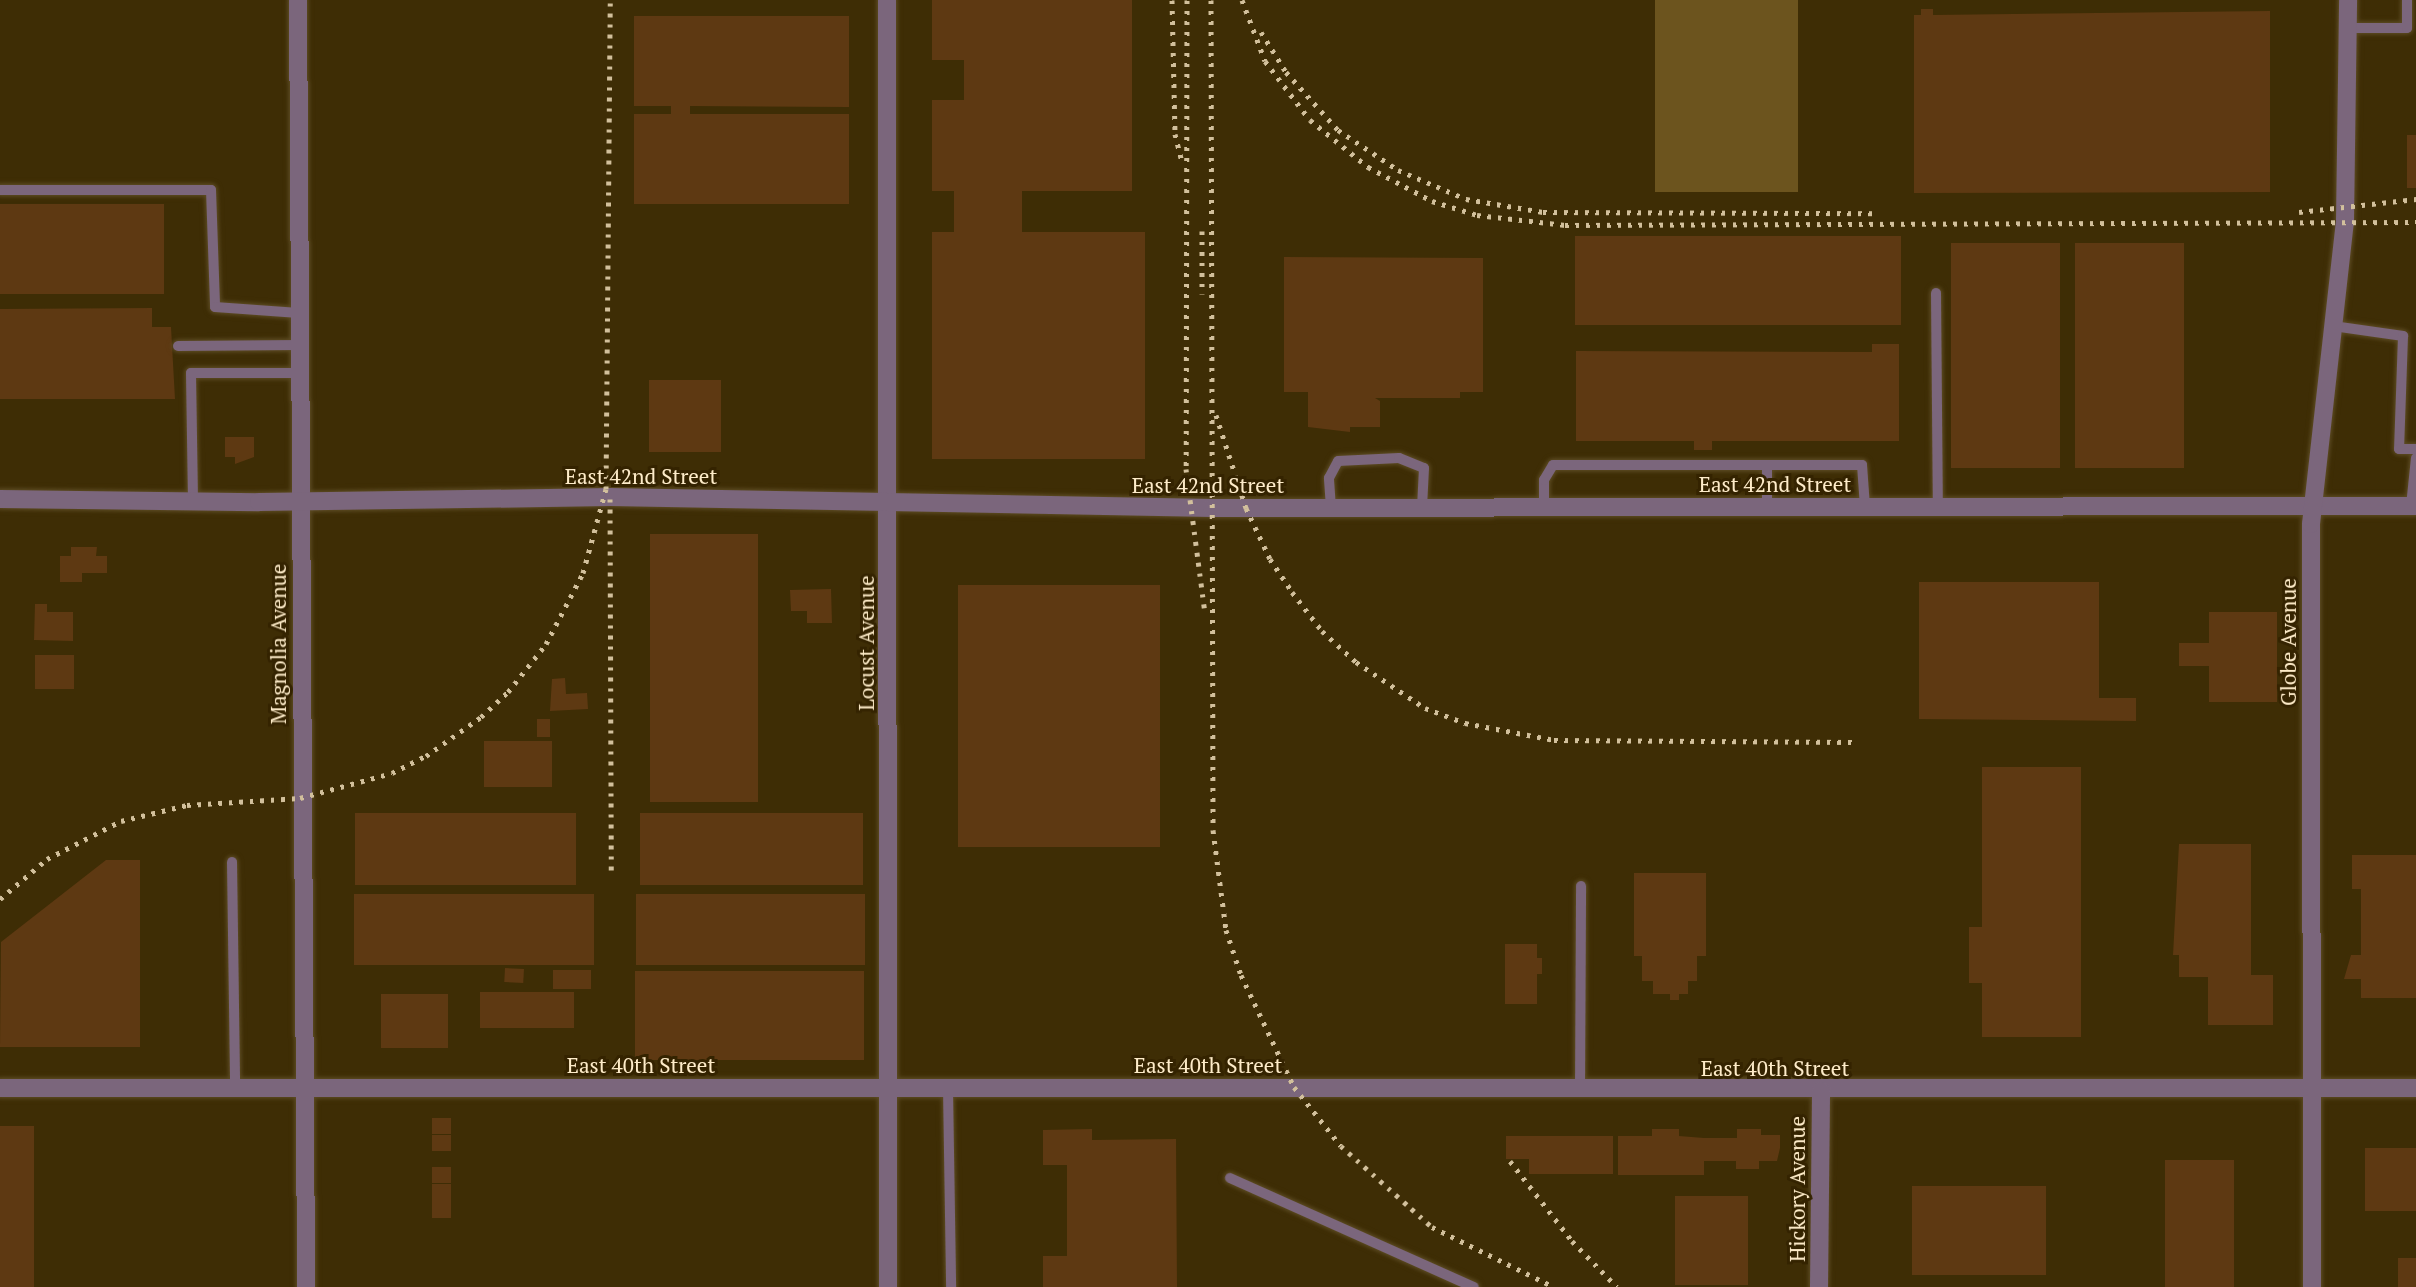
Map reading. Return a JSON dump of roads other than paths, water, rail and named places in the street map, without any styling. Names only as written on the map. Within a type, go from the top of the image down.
[{"type":"street","name":"Magnolia Avenue","points":[[298,0],[301,1089],[306,1104],[306,1287]]},
{"type":"street","name":"Locust Avenue","points":[[887,0],[888,1287]]},
{"type":"street","name":"Globe Avenue","points":[[2312,1287],[2312,506],[2333,326],[2349,152],[2348,0]]},
{"type":"street","name":"East 42nd Street","points":[[0,499],[299,501],[610,497],[889,505],[1331,508],[2414,506]]},
{"type":"street","name":"East 40th Street","points":[[0,1088],[1821,1091],[2416,1088]]},
{"type":"street","name":"Hickory Avenue","points":[[1819,1287],[1821,1091]]},
{"type":"lane","points":[[2348,27],[2407,27],[2407,0]]},
{"type":"lane","points":[[0,190],[211,190],[215,307],[299,313]]},
{"type":"lane","points":[[1936,293],[1938,507]]},
{"type":"lane","points":[[2333,326],[2403,336],[2399,449],[2416,449]]},
{"type":"lane","points":[[178,346],[299,345]]},
{"type":"lane","points":[[193,501],[191,373],[299,373]]},
{"type":"lane","points":[[1331,508],[1329,478],[1338,461],[1399,458],[1424,468],[1422,508]]},
{"type":"lane","points":[[2414,506],[2416,458]]},
{"type":"lane","points":[[1544,508],[1544,480],[1553,465],[1862,465],[1865,507]]},
{"type":"lane","points":[[1767,465],[1767,507]]},
{"type":"lane","points":[[232,862],[235,1089]]},
{"type":"lane","points":[[1580,1091],[1581,886]]},
{"type":"lane","points":[[948,1088],[951,1287]]},
{"type":"lane","points":[[1230,1178],[1474,1287]]},
{"type":"railway","points":[[0,899],[47,859],[121,821],[187,805],[300,798],[392,773],[426,756],[481,717],[508,692],[546,644],[583,573],[606,489],[610,0]]},
{"type":"railway","points":[[1172,0],[1175,134],[1182,162]]},
{"type":"railway","points":[[1187,0],[1186,469],[1205,614]]},
{"type":"railway","points":[[1211,0],[1213,830],[1226,930],[1241,975],[1294,1087],[1341,1146],[1432,1227],[1554,1287]]},
{"type":"railway","points":[[1242,0],[1265,61],[1310,120],[1368,167],[1432,201],[1477,215],[1565,225],[2416,222]]},
{"type":"railway","points":[[1261,32],[1286,72],[1338,130],[1398,170],[1466,199],[1543,212],[1879,213]]},
{"type":"railway","points":[[2299,212],[2416,199]]},
{"type":"railway","points":[[1202,231],[1202,294]]},
{"type":"railway","points":[[1216,415],[1246,508],[1270,559],[1292,592],[1322,631],[1356,662],[1425,708],[1465,723],[1554,740],[1853,742]]},
{"type":"railway","points":[[610,499],[611,874]]},
{"type":"railway","points":[[1510,1161],[1572,1241],[1617,1287]]}]
